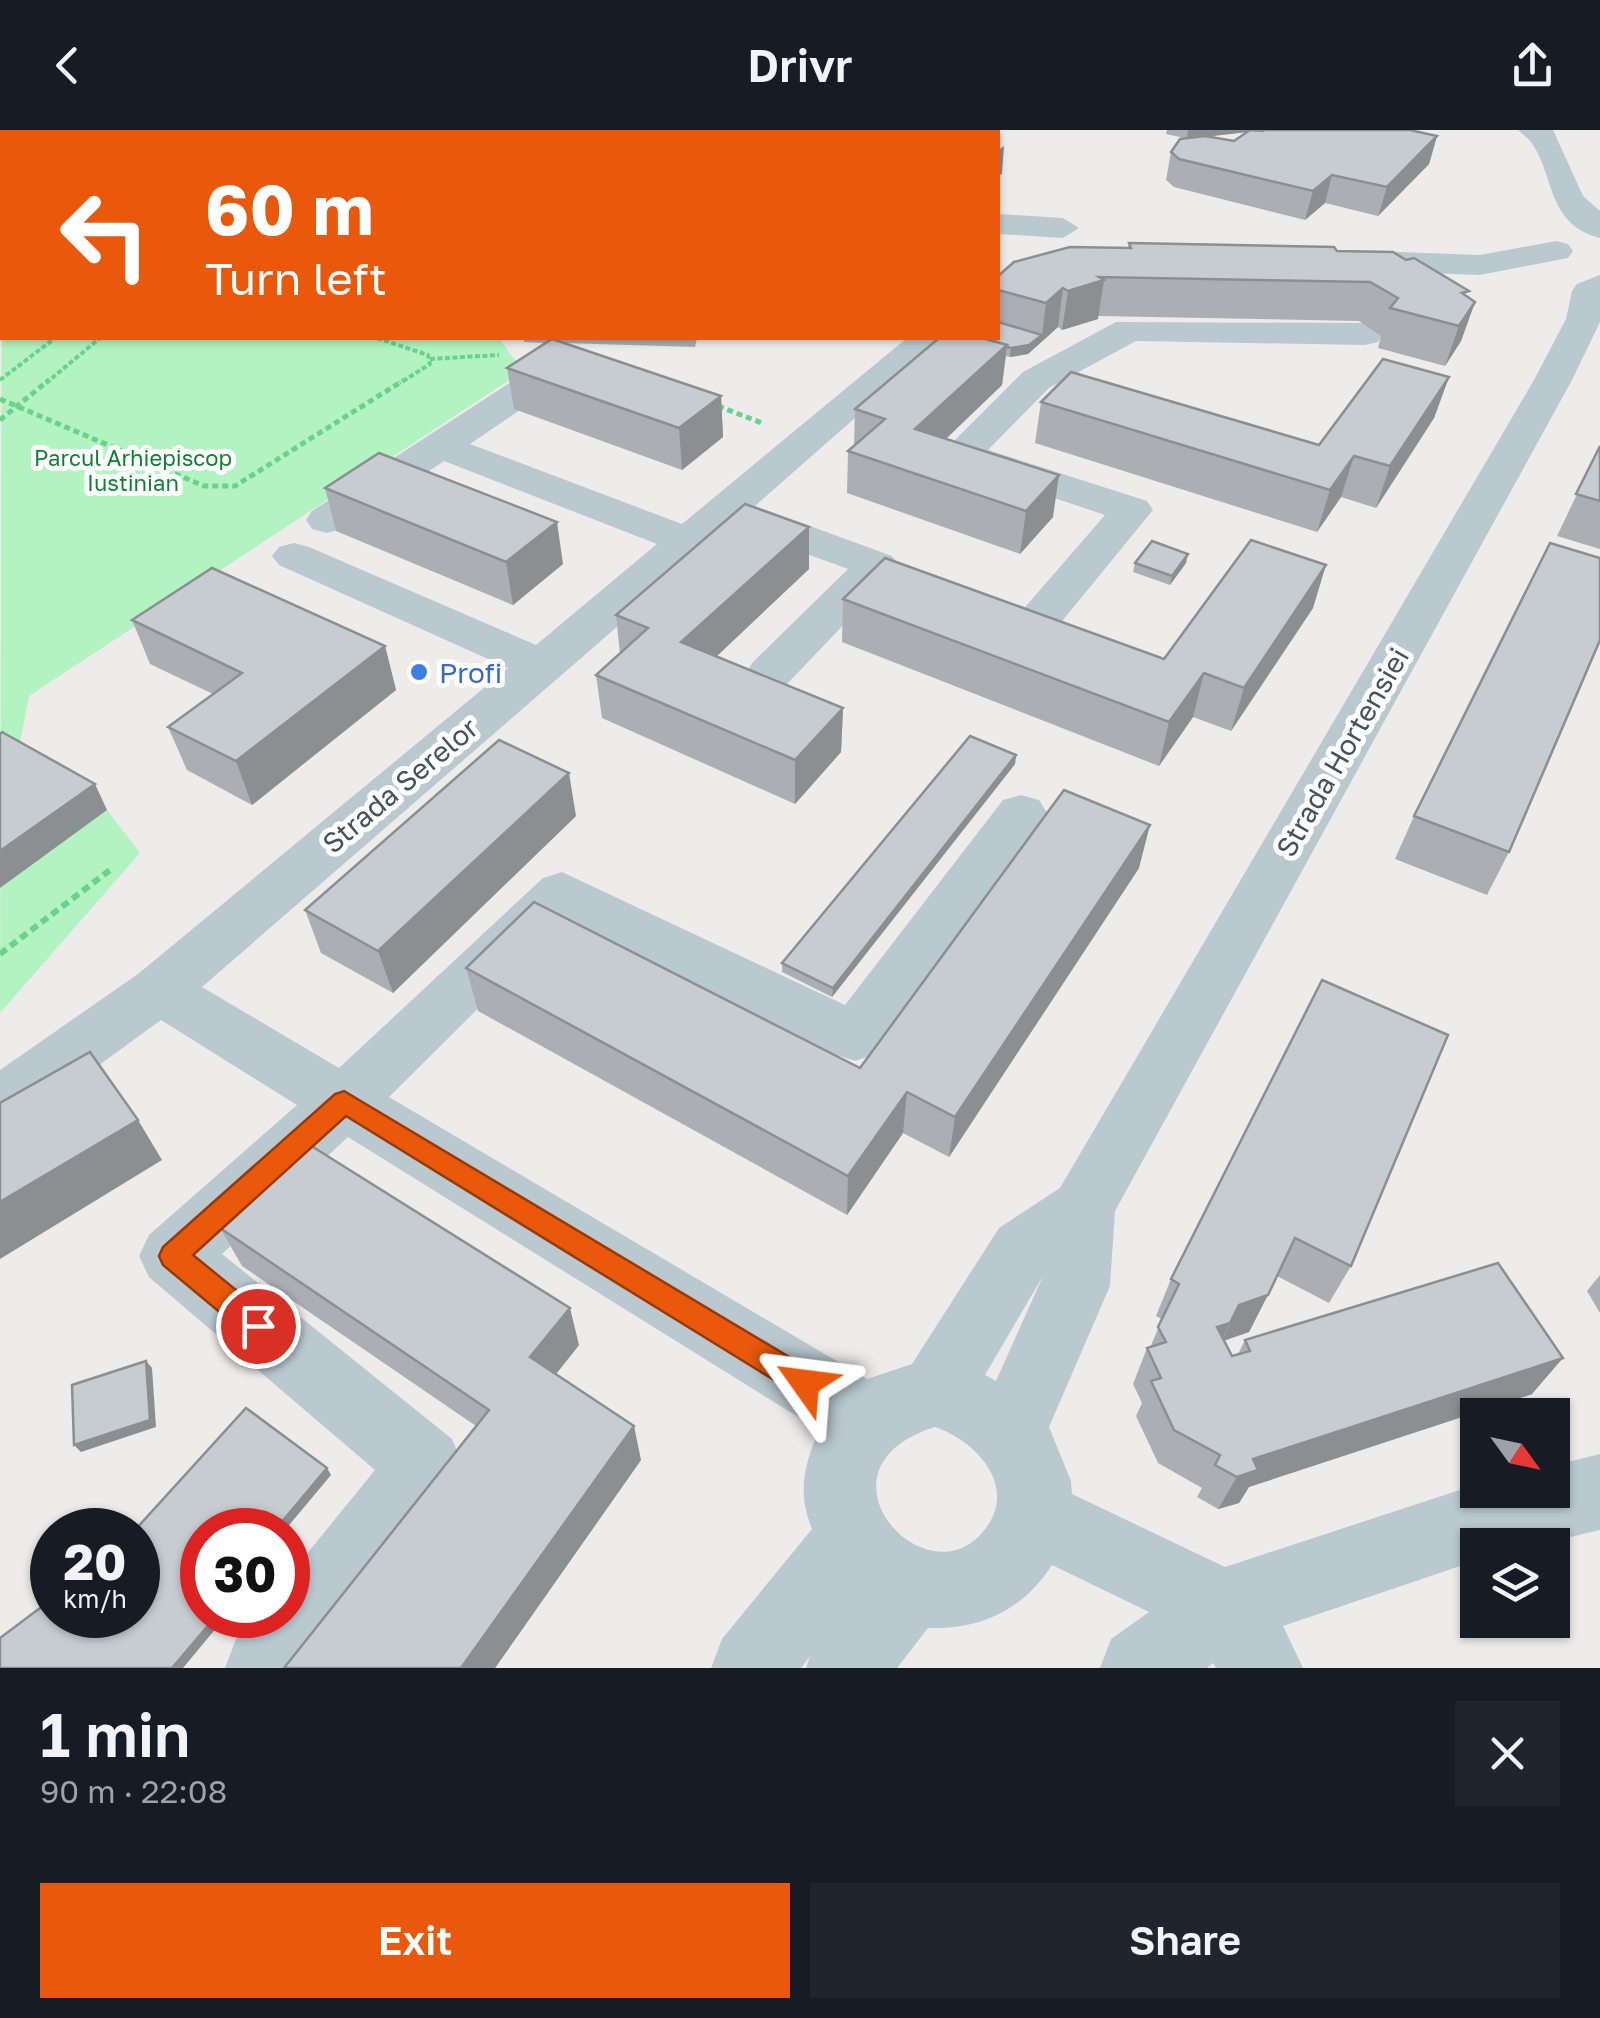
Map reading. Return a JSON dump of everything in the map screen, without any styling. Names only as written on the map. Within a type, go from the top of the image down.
[{"type":"street","points":[[1542,132],[1576,253]]},
{"type":"street","points":[[1000,224],[1063,228]]},
{"type":"street","points":[[1306,260],[1532,260],[1576,253],[1600,230]]},
{"type":"street","name":"Strada Hortensiei","points":[[936,1392],[1024,1249],[1083,1208],[1585,351],[1576,253]]},
{"type":"street","points":[[867,576],[1028,632],[1132,510],[961,454],[1020,375],[1128,330],[1366,334]]},
{"type":"street","name":"Strada Serelor","points":[[0,1103],[159,990],[807,440],[934,345]]},
{"type":"street","points":[[1020,375],[1090,397]]},
{"type":"street","points":[[327,520],[538,381]]},
{"type":"street","points":[[440,446],[688,541]]},
{"type":"street","points":[[724,510],[877,565],[770,673]]},
{"type":"street","points":[[294,556],[541,665]]},
{"type":"street","points":[[265,1668],[426,1465],[173,1256],[344,1102],[562,892],[855,1038],[1020,813]]},
{"type":"street","points":[[159,990],[864,1418]]},
{"type":"street","name":"Strada Hortensiei","points":[[1010,1431],[1076,1286],[1083,1208]]},
{"type":"street","points":[[936,1392],[988,1411],[1010,1431],[1026,1457],[1034,1486],[1034,1516],[1022,1546],[1002,1570],[976,1586],[944,1592],[911,1588],[868,1560],[852,1539],[840,1504],[840,1469],[851,1438],[864,1418],[902,1396],[936,1392]]},
{"type":"street","points":[[1140,1668],[1243,1637],[1486,1519],[1600,1492]]},
{"type":"street","points":[[1034,1516],[1243,1637]]},
{"type":"street","points":[[751,1668],[852,1539]]},
{"type":"street","points":[[846,1668],[911,1588]]},
{"type":"path","points":[[0,380],[52,340]]},
{"type":"path","points":[[0,420],[98,340]]},
{"type":"path","points":[[382,340],[430,360],[509,355]]},
{"type":"path","points":[[0,399],[204,486],[234,486],[420,371],[430,360]]},
{"type":"path","points":[[704,401],[807,440]]},
{"type":"path","points":[[0,954],[110,870]]},
{"type":"green space","name":"Parcul Arhiepiscop Iustinian","points":[[2,340],[500,340],[523,371],[29,696],[17,758],[107,810],[140,853],[0,1013]]},
{"type":"building","points":[[1250,130],[1410,130],[1437,136],[1387,187],[1332,175],[1313,191],[1179,159],[1171,152],[1180,139],[1205,136],[1234,141]]},
{"type":"building","points":[[1129,243],[1393,252],[1406,260],[1414,258],[1469,291],[1462,293],[1475,302],[1459,326],[1390,308],[1398,298],[1370,282],[1099,277],[1104,280],[1068,291],[1063,288],[1046,303],[1000,291],[1000,274],[1014,262],[1070,247],[1131,248]]},
{"type":"building","points":[[1000,323],[1042,335],[1029,345],[989,340],[1000,340]]},
{"type":"building","points":[[555,340],[721,396],[679,428],[507,368]]},
{"type":"building","points":[[937,340],[989,340],[1007,345],[915,429],[1059,475],[1026,511],[848,451],[885,419],[855,409]]},
{"type":"building","points":[[1383,359],[1449,377],[1390,466],[1354,456],[1330,490],[1041,402],[1071,372],[1319,445]]},
{"type":"building","points":[[1600,446],[1600,501],[1576,494]]},
{"type":"building","points":[[379,453],[557,522],[506,562],[325,488]]},
{"type":"building","points":[[745,504],[809,527],[681,642],[843,708],[795,760],[596,675],[648,628],[616,615]]},
{"type":"building","points":[[1251,540],[1326,565],[1244,688],[1204,673],[1169,722],[843,599],[885,558],[1164,659]]},
{"type":"building","points":[[1152,541],[1188,554],[1172,576],[1135,563]]},
{"type":"building","points":[[1550,543],[1600,558],[1600,640],[1509,852],[1414,816]]},
{"type":"building","points":[[212,568],[385,646],[236,761],[168,727],[242,673],[132,620]]},
{"type":"building","points":[[0,734],[95,784],[0,851]]},
{"type":"building","points":[[970,736],[1016,755],[833,988],[782,963]]},
{"type":"building","points":[[499,740],[569,773],[378,951],[305,910]]},
{"type":"building","points":[[1064,790],[1150,825],[955,1117],[907,1092],[848,1176],[466,968],[534,902],[860,1068]]},
{"type":"building","points":[[1322,980],[1448,1035],[1351,1266],[1295,1238],[1268,1295],[1239,1305],[1230,1323],[1217,1327],[1232,1356],[1250,1351],[1245,1340],[1498,1263],[1563,1358],[1253,1459],[1258,1470],[1237,1477],[1215,1465],[1220,1455],[1174,1430],[1151,1381],[1161,1378],[1147,1348],[1166,1342],[1158,1327],[1179,1284],[1171,1279]]},
{"type":"building","points":[[90,1052],[138,1120],[0,1202],[0,1103]]},
{"type":"building","points":[[305,1142],[570,1308],[530,1357],[634,1426],[461,1668],[284,1668],[489,1410],[220,1228]]},
{"type":"building","points":[[146,1361],[150,1420],[74,1445],[72,1385]]},
{"type":"building","points":[[246,1408],[327,1468],[293,1508],[180,1508],[180,1638],[197,1638],[172,1668],[0,1668],[0,1638],[30,1616],[30,1638],[160,1638],[160,1508],[155,1508]]},
{"type":"place","name":"Profi","points":[[419,672]]},
{"type":"route","points":[[258,1326],[173,1256],[344,1102],[805,1383]]}]
